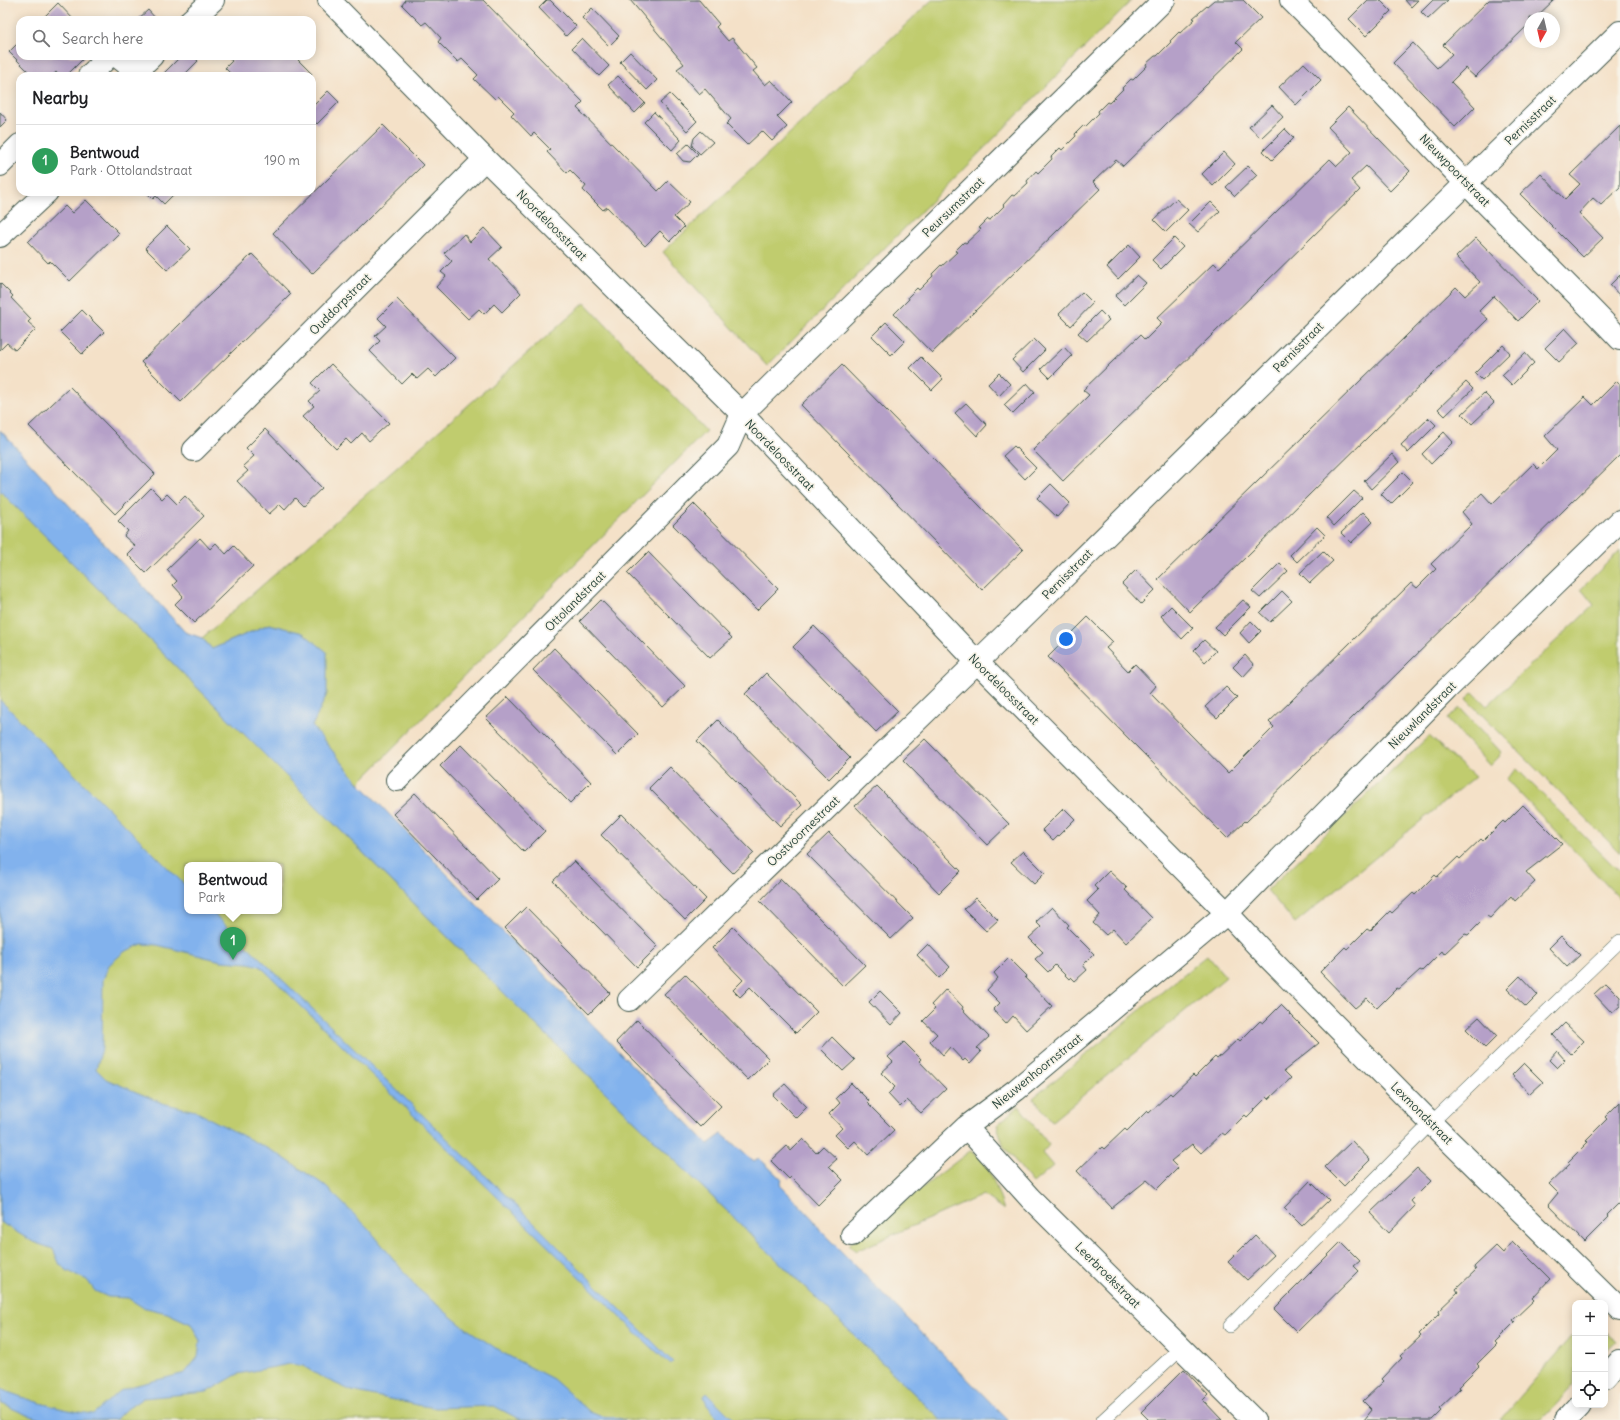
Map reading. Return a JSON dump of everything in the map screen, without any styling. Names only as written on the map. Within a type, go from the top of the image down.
[{"type":"street","points":[[195,16],[213,0]]},
{"type":"street","name":"Noordeloosstraat","points":[[329,0],[742,414],[977,662],[1227,913]]},
{"type":"street","name":"Peursumstraat","points":[[742,414],[1164,0]]},
{"type":"street","name":"Nieuwpoortstraat","points":[[1291,0],[1349,58],[1466,182],[1620,339]]},
{"type":"street","name":"Pernisstraat","points":[[977,662],[1620,32]]},
{"type":"street","points":[[93,72],[105,60]]},
{"type":"street","points":[[122,60],[137,72]]},
{"type":"street","points":[[139,72],[149,60]]},
{"type":"street","points":[[0,165],[16,149]]},
{"type":"street","name":"Ouddorpstraat","points":[[194,450],[486,159]]},
{"type":"street","points":[[0,236],[43,196]]},
{"type":"street","name":"Ottolandstraat","points":[[397,780],[728,446],[742,414]]},
{"type":"street","name":"Nieuwlandstraat","points":[[1227,913],[1447,689],[1620,521]]},
{"type":"street","name":"Oostvoornestraat","points":[[630,1000],[977,662]]},
{"type":"street","name":"Lexmondstraat","points":[[1227,913],[1269,958],[1431,1123],[1620,1309]]},
{"type":"street","name":"Nieuwenhoornstraat","points":[[852,1235],[966,1127],[1016,1090],[1227,913]]},
{"type":"street","name":"Leerbroekstraat","points":[[966,1127],[1030,1198],[1254,1420]]},
{"type":"street","points":[[1608,1375],[1620,1361]]},
{"type":"street","points":[[1566,1420],[1577,1408]]},
{"type":"lane","points":[[1230,1326],[1431,1123],[1620,941]]},
{"type":"lane","points":[[1103,1420],[1181,1348]]},
{"type":"green space","points":[[932,0],[1132,0],[767,366],[663,252]]},
{"type":"green space","points":[[585,303],[706,431],[359,783],[312,726],[327,694],[269,624],[212,649],[202,638]]},
{"type":"green space","points":[[0,491],[519,1008],[941,1420],[0,1420]]},
{"type":"green space","points":[[1620,550],[1620,853],[1466,699],[1473,692],[1487,706],[1594,605],[1581,589]]},
{"type":"green space","points":[[1460,708],[1501,752],[1499,757],[1490,766],[1447,719]]},
{"type":"green space","points":[[1429,736],[1475,777],[1295,923],[1267,890]]},
{"type":"green space","points":[[1517,769],[1620,872],[1620,899],[1506,779]]},
{"type":"green space","points":[[1207,955],[1226,977],[1052,1121],[1033,1098]]},
{"type":"green space","points":[[1019,1106],[1049,1145],[1042,1153],[1053,1166],[1033,1183],[1004,1147],[997,1125]]},
{"type":"green space","points":[[970,1151],[976,1154],[987,1167],[992,1176],[1004,1210],[983,1195],[856,1251],[848,1245]]},
{"type":"green space","points":[[1608,1334],[1616,1341],[1608,1349]]},
{"type":"green space","points":[[1572,1336],[1572,1387],[1540,1420],[1500,1420]]},
{"type":"water","points":[[0,430],[185,632],[202,638],[212,649],[269,624],[303,633],[327,652],[327,694],[312,726],[359,783],[708,1144],[722,1134],[754,1162],[759,1158],[782,1180],[780,1185],[813,1219],[821,1231],[1008,1420],[941,1420],[519,1008],[0,491]]},
{"type":"water","points":[[0,700],[184,884],[184,914],[214,914],[520,1209],[673,1362],[670,1364],[648,1344],[260,966],[249,963],[221,961],[157,945],[142,944],[124,952],[109,965],[103,980],[102,1049],[96,1069],[106,1079],[162,1103],[195,1111],[278,1154],[324,1185],[369,1229],[417,1288],[460,1324],[503,1353],[553,1379],[590,1412],[600,1416],[614,1417],[625,1420],[521,1420],[494,1406],[436,1408],[417,1405],[352,1391],[323,1378],[303,1366],[290,1364],[238,1374],[207,1392],[143,1398],[124,1411],[115,1420],[43,1420],[27,1415],[0,1403],[0,1389],[46,1404],[93,1414],[120,1391],[133,1386],[185,1373],[198,1357],[200,1341],[191,1324],[167,1313],[142,1307],[128,1298],[108,1297],[95,1291],[87,1280],[68,1271],[60,1265],[53,1249],[33,1242],[0,1222]]},
{"type":"water","points":[[707,1393],[734,1420],[720,1420],[707,1405],[704,1396]]},
{"type":"building","points":[[404,0],[483,0],[583,102],[577,108],[658,191],[668,181],[690,202],[674,217],[684,227],[670,241],[660,231],[645,246],[607,207],[603,210],[583,190],[586,186],[570,170],[567,173],[547,152],[550,149],[534,133],[531,136],[511,115],[514,112],[498,96],[495,99],[474,79],[478,75],[462,59],[458,62],[438,42],[441,38],[426,22],[422,25],[402,5],[405,1]]},
{"type":"building","points":[[547,0],[550,0],[576,26],[566,36],[539,8]]},
{"type":"building","points":[[630,0],[699,0],[719,24],[716,27],[728,41],[732,38],[757,68],[753,71],[765,85],[771,80],[792,102],[777,117],[787,127],[772,141],[762,131],[747,145],[726,124],[731,119],[705,89],[699,94],[677,69],[684,64]]},
{"type":"building","points":[[1214,0],[1243,0],[1261,18],[1236,42],[1243,49],[1123,166],[1116,160],[1093,182],[1100,189],[932,353],[894,314],[909,299],[908,297],[917,288],[919,290],[933,276],[932,274],[941,265],[942,266],[957,252],[955,251],[964,242],[966,243],[981,229],[979,228],[988,219],[990,220],[1004,206],[1003,205],[1012,195],[1014,196],[1028,183],[1027,181],[1036,171],[1038,173],[1052,159],[1051,157],[1060,148],[1062,150],[1076,136],[1075,134],[1084,125],[1085,127],[1099,113],[1098,111],[1107,102],[1109,103],[1131,79],[1133,80],[1147,66],[1146,64],[1157,56],[1179,32],[1180,33],[1195,19],[1193,18]]},
{"type":"building","points":[[1368,0],[1380,0],[1391,11],[1366,36],[1349,19]]},
{"type":"building","points":[[1405,0],[1418,0],[1411,7]]},
{"type":"building","points":[[1433,0],[1448,0],[1428,19],[1421,12]]},
{"type":"building","points":[[1489,0],[1554,0],[1541,12],[1524,12],[1524,29],[1475,77],[1465,68],[1451,82],[1475,107],[1455,127],[1393,63],[1413,43],[1437,68],[1452,54],[1443,45]]},
{"type":"building","points":[[58,3],[70,16],[45,16]]},
{"type":"building","points":[[592,8],[619,36],[609,46],[582,18]]},
{"type":"building","points":[[148,10],[153,16],[141,16]]},
{"type":"building","points":[[582,38],[609,66],[599,76],[572,48]]},
{"type":"building","points":[[16,45],[16,59],[9,52]]},
{"type":"building","points":[[630,52],[657,80],[647,90],[620,62]]},
{"type":"building","points":[[17,60],[82,60],[70,72],[29,72]]},
{"type":"building","points":[[177,60],[198,61],[187,72],[165,72]]},
{"type":"building","points":[[231,60],[298,60],[310,72],[229,72],[225,68],[232,61]]},
{"type":"building","points":[[1304,63],[1321,80],[1296,105],[1279,87]]},
{"type":"building","points":[[618,76],[645,103],[635,113],[608,85]]},
{"type":"building","points":[[328,91],[339,102],[317,124],[316,103]]},
{"type":"building","points":[[670,94],[697,121],[687,131],[660,103]]},
{"type":"building","points":[[1272,105],[1283,117],[1261,138],[1249,127]]},
{"type":"building","points":[[1348,107],[1410,171],[1390,191],[1366,166],[1351,180],[1360,190],[1063,481],[1033,450],[1089,395],[1083,390],[1140,335],[1145,340],[1162,323],[1157,318],[1214,263],[1219,268],[1330,159],[1337,166],[1352,152],[1328,127]]},
{"type":"building","points":[[0,112],[7,120],[0,127]]},
{"type":"building","points":[[654,112],[681,140],[672,150],[644,122]]},
{"type":"building","points":[[383,125],[423,165],[312,274],[273,233],[311,196],[316,196],[316,191]]},
{"type":"building","points":[[1620,126],[1620,187],[1601,205],[1593,198],[1579,213],[1603,238],[1583,257],[1520,194],[1541,174],[1565,199],[1580,184],[1570,175]]},
{"type":"building","points":[[1285,129],[1294,138],[1272,160],[1263,151]]},
{"type":"building","points":[[701,131],[713,142],[700,154],[692,146],[694,138]]},
{"type":"building","points":[[688,144],[698,154],[690,162],[683,161],[677,154]]},
{"type":"building","points":[[1224,152],[1235,164],[1213,186],[1202,174]]},
{"type":"building","points":[[1248,166],[1257,175],[1235,196],[1226,187]]},
{"type":"building","points":[[156,196],[172,196],[164,204]]},
{"type":"building","points":[[1176,199],[1188,210],[1166,232],[1154,220]]},
{"type":"building","points":[[86,200],[119,233],[70,281],[50,261],[48,263],[28,242],[65,206],[72,213]]},
{"type":"building","points":[[1211,202],[1220,211],[1198,232],[1189,224]]},
{"type":"building","points":[[167,226],[190,249],[167,270],[145,248]]},
{"type":"building","points":[[484,228],[502,247],[489,259],[521,293],[502,312],[494,304],[484,314],[479,309],[468,319],[436,287],[446,276],[441,272],[452,261],[444,253],[464,234],[470,242]]},
{"type":"building","points":[[1174,238],[1183,247],[1161,269],[1152,260]]},
{"type":"building","points":[[1476,238],[1538,301],[1518,321],[1494,296],[1479,311],[1488,319],[1190,612],[1158,579],[1456,287],[1465,296],[1480,282],[1456,257]]},
{"type":"building","points":[[1129,245],[1140,257],[1118,279],[1107,267]]},
{"type":"building","points":[[252,254],[291,294],[181,402],[141,362]]},
{"type":"building","points":[[1137,275],[1146,283],[1124,305],[1115,296]]},
{"type":"building","points":[[1620,275],[1620,296],[1610,285]]},
{"type":"building","points":[[0,283],[13,296],[11,298],[31,319],[28,322],[36,329],[15,350],[7,343],[0,350]]},
{"type":"building","points":[[1082,292],[1093,303],[1071,326],[1059,314]]},
{"type":"building","points":[[397,299],[455,358],[436,377],[428,369],[417,379],[412,374],[402,384],[370,351],[380,341],[375,336],[386,326],[378,318]]},
{"type":"building","points":[[82,310],[104,332],[82,354],[60,332]]},
{"type":"building","points":[[1100,311],[1109,320],[1087,341],[1078,333]]},
{"type":"building","points":[[886,322],[905,341],[891,355],[872,336]]},
{"type":"building","points":[[1565,328],[1579,343],[1559,362],[1545,348]]},
{"type":"building","points":[[1034,339],[1045,350],[1023,372],[1012,360]]},
{"type":"building","points":[[1503,345],[1510,353],[1482,380],[1475,373]]},
{"type":"building","points":[[1064,347],[1072,356],[1050,378],[1041,369]]},
{"type":"building","points":[[1525,353],[1534,363],[1512,385],[1502,375]]},
{"type":"building","points":[[921,357],[943,379],[932,390],[910,368]]},
{"type":"building","points":[[331,364],[389,423],[369,441],[362,433],[351,444],[346,439],[336,449],[303,416],[314,406],[309,401],[320,391],[312,383]]},
{"type":"building","points":[[842,365],[1023,550],[982,590],[801,405]]},
{"type":"building","points":[[999,373],[1010,384],[999,396],[988,384]]},
{"type":"building","points":[[1617,381],[1620,384],[1620,455],[1246,822],[1245,821],[1227,838],[1048,657],[1088,617],[1113,642],[1106,648],[1128,671],[1135,664],[1156,686],[1150,693],[1228,773],[1274,727],[1269,722],[1411,583],[1417,588],[1436,569],[1431,564],[1472,524],[1462,512],[1482,493],[1492,504],[1533,464],[1538,469],[1557,450],[1545,436],[1585,397],[1593,405]]},
{"type":"building","points":[[1466,382],[1473,389],[1445,416],[1438,409]]},
{"type":"building","points":[[1027,383],[1035,392],[1013,414],[1004,405]]},
{"type":"building","points":[[70,387],[155,474],[115,514],[29,426]]},
{"type":"building","points":[[1484,393],[1494,403],[1472,424],[1462,414]]},
{"type":"building","points":[[966,403],[987,425],[977,436],[955,413]]},
{"type":"building","points":[[1429,418],[1436,425],[1408,453],[1401,445]]},
{"type":"building","points":[[265,429],[322,488],[303,506],[295,498],[285,509],[280,504],[269,514],[237,481],[248,471],[243,466],[254,456],[246,448]]},
{"type":"building","points":[[1444,432],[1453,442],[1431,464],[1422,454]]},
{"type":"building","points":[[1014,446],[1036,468],[1025,479],[1003,456]]},
{"type":"building","points":[[1392,454],[1399,462],[1371,489],[1364,481]]},
{"type":"building","points":[[1403,472],[1413,482],[1391,504],[1381,494]]},
{"type":"building","points":[[1051,484],[1070,503],[1057,517],[1037,498]]},
{"type":"building","points":[[151,488],[162,499],[167,494],[177,504],[185,496],[204,516],[146,573],[127,554],[135,546],[124,536],[128,531],[118,521]]},
{"type":"building","points":[[1354,491],[1362,498],[1334,526],[1327,518]]},
{"type":"building","points":[[694,504],[778,589],[757,610],[673,525]]},
{"type":"building","points":[[1363,512],[1373,522],[1351,543],[1341,533]]},
{"type":"building","points":[[1317,527],[1325,535],[1297,562],[1290,555]]},
{"type":"building","points":[[200,538],[210,549],[216,543],[226,554],[234,546],[253,566],[194,623],[175,604],[183,596],[173,585],[177,581],[167,570]]},
{"type":"building","points":[[1323,551],[1333,561],[1310,583],[1300,573]]},
{"type":"building","points":[[648,552],[732,638],[710,658],[627,573]]},
{"type":"building","points":[[1280,563],[1288,571],[1260,598],[1252,591]]},
{"type":"building","points":[[1136,570],[1155,590],[1141,604],[1122,584]]},
{"type":"building","points":[[1282,591],[1292,601],[1270,622],[1260,613]]},
{"type":"building","points":[[601,600],[685,686],[663,707],[580,621]]},
{"type":"building","points":[[1243,600],[1251,607],[1223,635],[1215,627]]},
{"type":"building","points":[[1171,606],[1193,628],[1182,639],[1161,616]]},
{"type":"building","points":[[1251,621],[1261,631],[1249,643],[1240,633]]},
{"type":"building","points":[[814,626],[898,711],[876,732],[793,647]]},
{"type":"building","points":[[1204,640],[1216,651],[1205,662],[1194,650]]},
{"type":"building","points":[[554,648],[638,734],[617,755],[533,670]]},
{"type":"building","points":[[1245,655],[1254,665],[1243,677],[1233,667]]},
{"type":"building","points":[[766,673],[850,758],[829,779],[745,694]]},
{"type":"building","points":[[1226,687],[1237,698],[1217,718],[1205,707]]},
{"type":"building","points":[[508,697],[591,782],[570,803],[486,718]]},
{"type":"building","points":[[718,720],[802,805],[780,826],[697,741]]},
{"type":"building","points":[[925,739],[1009,824],[987,845],[903,760]]},
{"type":"building","points":[[461,745],[545,831],[524,852],[440,766]]},
{"type":"building","points":[[670,767],[754,853],[733,873],[649,788]]},
{"type":"building","points":[[877,786],[961,871],[939,893],[855,806]]},
{"type":"building","points":[[415,793],[498,879],[477,900],[393,814]]},
{"type":"building","points":[[1523,805],[1562,844],[1526,872],[1535,882],[1515,901],[1511,896],[1490,918],[1487,916],[1468,935],[1465,934],[1444,954],[1442,951],[1422,971],[1420,970],[1399,989],[1397,988],[1377,1008],[1367,998],[1355,1008],[1320,972],[1345,947],[1347,949],[1367,929],[1370,931],[1390,911],[1392,913],[1413,893],[1415,895],[1435,875],[1437,877],[1458,857],[1460,859],[1481,839],[1483,841],[1503,821],[1505,823]]},
{"type":"building","points":[[1064,808],[1075,819],[1053,841],[1042,830]]},
{"type":"building","points":[[622,814],[706,899],[685,920],[601,835]]},
{"type":"building","points":[[829,833],[913,918],[891,939],[807,854]]},
{"type":"building","points":[[1023,851],[1045,873],[1034,884],[1011,862]]},
{"type":"building","points":[[574,861],[658,946],[637,967],[553,881]]},
{"type":"building","points":[[1109,871],[1127,888],[1125,890],[1152,918],[1126,943],[1113,929],[1106,935],[1093,923],[1100,915],[1087,901],[1098,890],[1094,886]]},
{"type":"building","points":[[781,879],[865,965],[843,986],[760,901]]},
{"type":"building","points":[[976,898],[998,920],[986,931],[964,909]]},
{"type":"building","points":[[526,907],[610,993],[589,1014],[505,928]]},
{"type":"building","points":[[1052,907],[1069,925],[1067,927],[1094,954],[1083,965],[1087,970],[1075,981],[1071,977],[1069,979],[1055,965],[1048,972],[1035,959],[1043,952],[1029,938],[1041,927],[1036,922]]},
{"type":"building","points":[[733,927],[817,1012],[796,1033],[750,987],[740,997],[733,990],[743,980],[712,948]]},
{"type":"building","points":[[1561,936],[1580,955],[1567,967],[1549,948]]},
{"type":"building","points":[[928,944],[950,967],[939,978],[917,955]]},
{"type":"building","points":[[1009,958],[1027,976],[1025,978],[1052,1006],[1026,1030],[1013,1016],[1006,1024],[993,1010],[1000,1003],[987,990],[998,978],[994,973]]},
{"type":"building","points":[[685,974],[769,1059],[748,1080],[664,994]]},
{"type":"building","points":[[1520,976],[1538,995],[1526,1007],[1507,989]]},
{"type":"building","points":[[1606,983],[1620,997],[1620,1006],[1612,1013],[1594,994]]},
{"type":"building","points":[[946,989],[963,1007],[962,1009],[989,1037],[977,1048],[981,1052],[970,1064],[965,1059],[963,1061],[950,1047],[943,1055],[930,1041],[937,1034],[923,1021],[935,1009],[931,1005]]},
{"type":"building","points":[[880,991],[902,1013],[891,1025],[869,1002]]},
{"type":"building","points":[[1281,1005],[1319,1043],[1284,1071],[1291,1078],[1269,1099],[1267,1097],[1247,1117],[1245,1115],[1225,1135],[1222,1133],[1201,1153],[1192,1144],[1171,1161],[1178,1168],[1157,1189],[1147,1180],[1112,1208],[1077,1171],[1102,1147],[1104,1149],[1125,1129],[1127,1131],[1147,1111],[1149,1113],[1170,1093],[1172,1095],[1193,1075],[1195,1077],[1215,1057],[1217,1059],[1238,1039],[1240,1041],[1260,1021],[1263,1023]]},
{"type":"building","points":[[1479,1017],[1497,1036],[1485,1048],[1466,1029]]},
{"type":"building","points":[[637,1020],[721,1106],[700,1127],[616,1042]]},
{"type":"building","points":[[1565,1023],[1584,1041],[1571,1054],[1553,1035]]},
{"type":"building","points":[[832,1037],[855,1060],[843,1071],[821,1049]]},
{"type":"building","points":[[904,1042],[921,1059],[919,1061],[946,1089],[921,1113],[907,1100],[900,1107],[888,1094],[895,1087],[881,1073],[893,1062],[888,1057]]},
{"type":"building","points":[[1557,1051],[1565,1060],[1557,1068],[1549,1060]]},
{"type":"building","points":[[1524,1063],[1543,1082],[1530,1094],[1512,1075]]},
{"type":"building","points":[[851,1083],[869,1101],[867,1103],[894,1130],[868,1155],[855,1141],[848,1148],[835,1135],[842,1128],[829,1114],[840,1103],[836,1098]]},
{"type":"building","points":[[785,1084],[807,1107],[796,1118],[773,1095]]},
{"type":"building","points":[[1620,1102],[1620,1202],[1607,1215],[1609,1217],[1584,1242],[1548,1205],[1558,1193],[1549,1184],[1570,1164],[1568,1162],[1588,1142],[1586,1140],[1607,1119],[1605,1117]]},
{"type":"building","points":[[803,1139],[816,1153],[823,1146],[837,1159],[829,1166],[843,1180],[818,1205],[791,1177],[789,1179],[771,1161],[787,1146],[791,1151]]},
{"type":"building","points":[[1352,1141],[1370,1160],[1344,1186],[1325,1167]]},
{"type":"building","points":[[1417,1168],[1431,1181],[1411,1201],[1415,1206],[1389,1233],[1370,1213]]},
{"type":"building","points":[[1310,1181],[1329,1200],[1302,1226],[1284,1208]]},
{"type":"building","points":[[1255,1235],[1274,1255],[1247,1280],[1228,1262]]},
{"type":"building","points":[[1512,1241],[1550,1279],[1532,1298],[1534,1300],[1513,1320],[1515,1322],[1495,1342],[1497,1344],[1477,1364],[1479,1366],[1458,1387],[1460,1389],[1439,1409],[1441,1411],[1432,1420],[1364,1420],[1372,1410],[1363,1401],[1384,1381],[1382,1379],[1402,1358],[1400,1356],[1421,1336],[1419,1334],[1439,1314],[1438,1311],[1458,1292],[1456,1289],[1476,1270],[1474,1267],[1496,1246],[1503,1253]]},
{"type":"building","points":[[1341,1242],[1360,1261],[1354,1266],[1359,1271],[1297,1332],[1274,1309]]},
{"type":"building","points":[[1184,1369],[1208,1395],[1203,1400],[1222,1420],[1147,1420],[1148,1419],[1141,1412]]},
{"type":"place","name":"Bentwoud","points":[[233,960]]}]
